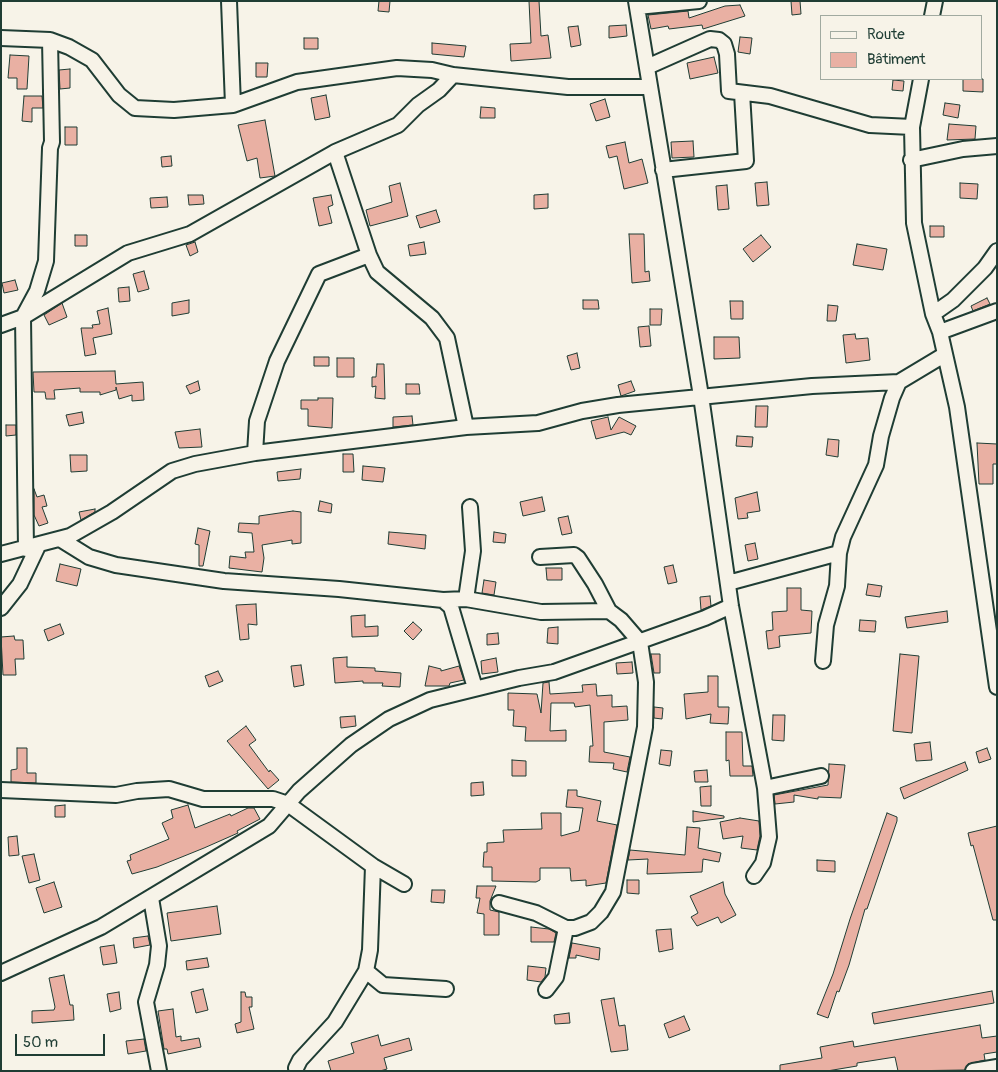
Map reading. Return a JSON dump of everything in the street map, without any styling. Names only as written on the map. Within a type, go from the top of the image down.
[{"type":"street","points":[[229,1],[233,105]]},
{"type":"street","points":[[700,1],[637,4],[700,396],[731,606],[765,788],[769,837],[763,863],[754,876]]},
{"type":"street","points":[[932,15],[934,1]]},
{"type":"street","points":[[2,38],[50,40],[69,47],[92,60],[119,95],[134,108],[174,110],[233,105],[296,82],[397,68],[432,70],[453,75],[568,87],[650,87]]},
{"type":"street","points":[[647,67],[679,55],[710,39],[719,40],[724,44],[727,54],[729,91],[770,96],[870,125],[912,127]]},
{"type":"street","points":[[1,608],[20,584],[32,547],[23,318],[37,291],[46,261],[50,148],[52,142],[50,40]]},
{"type":"street","points":[[1,325],[23,318],[81,284],[109,262],[128,253],[190,234],[335,152],[398,125],[418,105],[439,90],[453,75]]},
{"type":"street","points":[[921,80],[912,127],[911,160],[914,223],[933,314],[940,332],[956,408],[997,687]]},
{"type":"street","points":[[663,170],[746,161],[742,93]]},
{"type":"street","points":[[911,160],[963,149],[997,146]]},
{"type":"street","points":[[335,152],[368,255],[377,272],[432,318],[447,338],[466,427]]},
{"type":"street","points":[[933,314],[953,300],[985,268],[997,251]]},
{"type":"street","points":[[254,453],[257,421],[277,361],[319,274],[368,255]]},
{"type":"street","points":[[940,332],[997,311]]},
{"type":"street","points":[[1,554],[70,536],[112,512],[172,471],[195,464],[254,453],[466,427],[538,423],[609,406],[700,396],[899,382],[944,355]]},
{"type":"street","points":[[823,661],[826,625],[837,586],[839,553],[843,537],[876,465],[881,436],[892,398],[899,382]]},
{"type":"street","points":[[466,599],[473,551],[470,507]]},
{"type":"street","points":[[60,540],[89,557],[116,564],[224,581],[339,589],[443,600],[466,599],[541,612],[609,612]]},
{"type":"street","points":[[728,583],[839,553]]},
{"type":"street","points":[[499,904],[536,913],[566,928],[575,928],[591,922],[601,912],[613,892],[645,728],[646,682],[640,642],[621,620],[609,612],[595,584],[578,558],[574,555],[540,557]]},
{"type":"street","points":[[443,600],[451,607],[475,688]]},
{"type":"street","points":[[1,973],[101,927],[269,826],[288,804],[351,745],[389,719],[430,700],[475,688],[554,672],[640,642],[731,606]]},
{"type":"street","points":[[765,788],[822,776]]},
{"type":"street","points":[[1,790],[116,795],[137,791],[169,789],[202,799],[273,799],[288,804],[372,866],[404,884]]},
{"type":"street","points":[[296,1068],[300,1060],[335,1022],[366,971],[370,950],[372,866]]},
{"type":"street","points":[[151,898],[159,946],[157,965],[146,1002],[160,1071]]},
{"type":"street","points":[[546,990],[556,977],[566,928]]},
{"type":"street","points":[[366,971],[384,985],[446,989]]},
{"type":"street","points":[[973,1071],[997,1067]]},
{"type":"building","points":[[379,1],[390,1],[389,12],[378,11]]},
{"type":"building","points":[[529,1],[539,1],[541,36],[548,35],[551,58],[511,61],[510,44],[531,43]]},
{"type":"building","points":[[791,1],[800,1],[801,14],[792,15]]},
{"type":"building","points":[[740,5],[745,16],[703,29],[702,25],[669,29],[668,26],[651,29],[648,15],[688,11],[689,18],[725,6]]},
{"type":"building","points":[[626,25],[627,36],[609,38],[609,26]]},
{"type":"building","points":[[578,26],[581,45],[571,47],[568,27]]},
{"type":"building","points":[[740,37],[752,38],[750,54],[738,52]]},
{"type":"building","points":[[304,38],[318,38],[318,49],[304,49]]},
{"type":"building","points":[[432,43],[466,46],[464,57],[432,54]]},
{"type":"building","points":[[10,55],[29,56],[27,89],[17,89],[17,78],[8,78]]},
{"type":"building","points":[[714,57],[718,73],[690,79],[687,63]]},
{"type":"building","points":[[256,63],[268,63],[267,77],[256,77]]},
{"type":"building","points":[[70,69],[70,88],[60,89],[59,70]]},
{"type":"building","points":[[893,80],[904,81],[903,91],[892,90]]},
{"type":"building","points":[[963,80],[983,80],[983,92],[963,91]]},
{"type":"building","points":[[326,95],[330,117],[315,120],[311,98]]},
{"type":"building","points":[[24,96],[42,96],[43,108],[32,108],[32,122],[22,121]]},
{"type":"building","points":[[605,99],[610,117],[596,121],[590,104]]},
{"type":"building","points":[[945,103],[960,105],[958,118],[943,115]]},
{"type":"building","points":[[481,107],[495,108],[495,118],[480,118]]},
{"type":"building","points":[[265,120],[275,176],[260,178],[257,158],[247,161],[238,125]]},
{"type":"building","points":[[949,124],[976,126],[975,139],[947,140]]},
{"type":"building","points":[[65,127],[77,127],[77,145],[65,145]]},
{"type":"building","points":[[693,141],[694,157],[672,158],[671,142]]},
{"type":"building","points":[[625,142],[629,163],[642,159],[648,183],[624,189],[617,156],[609,158],[606,146]]},
{"type":"building","points":[[171,156],[172,166],[162,167],[161,157]]},
{"type":"building","points":[[767,182],[769,205],[757,206],[755,183]]},
{"type":"building","points":[[400,183],[408,216],[370,226],[366,210],[392,202],[389,186]]},
{"type":"building","points":[[960,183],[978,184],[977,199],[960,198]]},
{"type":"building","points":[[727,185],[729,209],[718,210],[716,186]]},
{"type":"building","points":[[548,194],[548,208],[534,209],[534,195]]},
{"type":"building","points":[[188,195],[203,195],[204,204],[189,205]]},
{"type":"building","points":[[331,195],[333,205],[328,207],[332,223],[319,226],[313,198]]},
{"type":"building","points":[[167,197],[168,207],[151,208],[150,198]]},
{"type":"building","points":[[436,210],[440,222],[420,228],[416,216]]},
{"type":"building","points":[[930,226],[944,226],[944,237],[930,237]]},
{"type":"building","points":[[629,234],[644,234],[645,272],[649,271],[650,281],[632,283]]},
{"type":"building","points":[[75,235],[87,235],[87,246],[75,246]]},
{"type":"building","points":[[761,235],[771,247],[753,262],[743,249]]},
{"type":"building","points":[[195,242],[198,252],[190,256],[186,245]]},
{"type":"building","points":[[424,242],[426,254],[410,256],[408,245]]},
{"type":"building","points":[[857,244],[887,249],[883,270],[853,265]]},
{"type":"building","points":[[144,271],[149,289],[138,292],[133,274]]},
{"type":"building","points":[[15,280],[18,290],[4,293],[2,283]]},
{"type":"building","points":[[129,287],[130,301],[119,302],[118,288]]},
{"type":"building","points":[[987,298],[990,304],[973,311],[971,306]]},
{"type":"building","points":[[189,300],[189,313],[172,316],[172,303]]},
{"type":"building","points":[[583,300],[598,300],[599,309],[583,309]]},
{"type":"building","points":[[730,301],[743,301],[743,319],[731,319]]},
{"type":"building","points":[[62,303],[67,317],[49,325],[44,315]]},
{"type":"building","points":[[828,305],[838,306],[836,321],[827,321]]},
{"type":"building","points":[[108,308],[112,334],[93,338],[96,354],[85,356],[81,328],[93,328],[92,325],[100,324],[97,311]]},
{"type":"building","points":[[650,309],[662,309],[661,325],[650,325]]},
{"type":"building","points":[[649,326],[651,346],[640,347],[638,327]]},
{"type":"building","points":[[855,334],[856,339],[868,338],[870,360],[846,363],[843,335]]},
{"type":"building","points":[[714,337],[739,337],[740,358],[714,359]]},
{"type":"building","points":[[577,353],[580,368],[571,370],[567,356]]},
{"type":"building","points":[[314,357],[329,357],[329,366],[314,366]]},
{"type":"building","points":[[337,358],[354,358],[354,377],[337,377]]},
{"type":"building","points":[[377,364],[384,364],[385,399],[375,398],[376,386],[372,387],[372,377],[376,377]]},
{"type":"building","points":[[115,371],[116,384],[143,382],[144,400],[132,401],[132,395],[119,399],[116,387],[116,390],[100,395],[100,392],[80,392],[80,388],[54,390],[55,399],[46,399],[45,392],[34,392],[33,372]]},
{"type":"building","points":[[198,381],[200,390],[190,394],[186,386]]},
{"type":"building","points":[[631,381],[635,391],[621,396],[618,385]]},
{"type":"building","points":[[406,384],[419,384],[420,394],[406,394]]},
{"type":"building","points":[[318,398],[333,398],[332,428],[308,426],[308,409],[301,409],[301,400],[318,400]]},
{"type":"building","points":[[756,406],[768,406],[767,427],[755,427]]},
{"type":"building","points":[[82,412],[84,423],[69,426],[66,415]]},
{"type":"building","points":[[412,416],[413,425],[393,427],[393,417]]},
{"type":"building","points":[[608,417],[611,430],[619,417],[636,426],[631,435],[624,432],[596,439],[591,421]]},
{"type":"building","points":[[6,425],[16,425],[16,435],[6,436]]},
{"type":"building","points":[[200,429],[202,447],[179,448],[175,432]]},
{"type":"building","points":[[737,436],[753,437],[752,447],[736,446]]},
{"type":"building","points":[[828,439],[839,440],[838,457],[826,455]]},
{"type":"building","points":[[977,443],[997,444],[997,464],[993,464],[993,484],[979,484]]},
{"type":"building","points":[[343,454],[353,454],[354,472],[343,472]]},
{"type":"building","points":[[70,455],[87,455],[87,471],[71,472]]},
{"type":"building","points":[[363,466],[385,468],[383,482],[362,480]]},
{"type":"building","points":[[301,469],[300,479],[278,481],[277,472]]},
{"type":"building","points":[[34,489],[37,497],[44,495],[47,506],[42,507],[48,523],[39,526],[34,515]]},
{"type":"building","points":[[757,492],[760,511],[747,513],[748,518],[738,519],[735,498]]},
{"type":"building","points":[[542,497],[545,511],[523,516],[520,502]]},
{"type":"building","points":[[320,501],[332,504],[331,513],[318,511]]},
{"type":"building","points":[[95,509],[95,512],[81,520],[79,512]]},
{"type":"building","points":[[293,511],[301,512],[301,543],[292,544],[292,540],[262,545],[264,558],[262,572],[229,568],[230,556],[246,558],[245,552],[254,552],[252,533],[238,532],[239,523],[259,524],[259,516]]},
{"type":"building","points":[[568,516],[572,533],[562,535],[558,518]]},
{"type":"building","points":[[198,528],[210,531],[203,566],[199,566],[199,545],[195,544]]},
{"type":"building","points":[[389,532],[426,535],[425,549],[388,544]]},
{"type":"building","points":[[494,532],[506,534],[505,543],[493,542]]},
{"type":"building","points":[[755,543],[758,559],[748,561],[745,545]]},
{"type":"building","points":[[60,564],[81,569],[77,586],[56,581]]},
{"type":"building","points":[[673,565],[677,582],[668,584],[664,567]]},
{"type":"building","points":[[546,568],[562,568],[562,580],[547,580]]},
{"type":"building","points":[[484,580],[496,582],[494,595],[482,593]]},
{"type":"building","points":[[868,584],[882,586],[880,597],[866,595]]},
{"type":"building","points":[[787,588],[801,588],[801,610],[812,611],[811,633],[779,636],[780,647],[768,649],[766,631],[773,630],[772,612],[787,611]]},
{"type":"building","points":[[710,596],[711,606],[701,610],[700,597]]},
{"type":"building","points":[[256,604],[257,625],[248,624],[249,639],[240,640],[236,605]]},
{"type":"building","points":[[947,611],[948,622],[907,628],[905,617]]},
{"type":"building","points":[[365,615],[365,627],[378,626],[378,636],[352,637],[351,616]]},
{"type":"building","points":[[860,620],[876,621],[875,632],[859,631]]},
{"type":"building","points":[[413,622],[422,630],[413,640],[404,631]]},
{"type":"building","points":[[60,624],[64,634],[48,641],[44,630]]},
{"type":"building","points":[[558,627],[558,644],[547,643],[548,628]]},
{"type":"building","points":[[498,633],[499,644],[487,645],[487,634]]},
{"type":"building","points":[[14,636],[15,640],[23,640],[24,659],[15,659],[16,675],[3,675],[1,637]]},
{"type":"building","points":[[651,654],[660,654],[660,673],[654,673]]},
{"type":"building","points":[[900,654],[919,656],[912,733],[893,731]]},
{"type":"building","points":[[347,657],[347,667],[375,668],[375,671],[401,673],[400,687],[382,686],[383,683],[363,683],[363,681],[335,683],[333,658]]},
{"type":"building","points":[[496,658],[498,672],[482,674],[481,661]]},
{"type":"building","points":[[632,662],[633,673],[617,674],[616,663]]},
{"type":"building","points":[[301,665],[304,685],[294,687],[291,666]]},
{"type":"building","points":[[429,666],[441,669],[441,671],[459,666],[464,680],[450,683],[449,686],[425,686]]},
{"type":"building","points":[[218,671],[223,681],[209,687],[205,676]]},
{"type":"building","points":[[708,676],[718,676],[718,707],[729,707],[728,724],[710,723],[711,714],[686,719],[684,694],[708,692]]},
{"type":"building","points":[[549,682],[550,694],[583,692],[582,685],[596,684],[597,696],[612,695],[612,707],[627,706],[628,720],[604,722],[604,752],[630,757],[627,772],[613,769],[614,763],[589,762],[590,746],[593,746],[590,705],[575,707],[574,703],[551,703],[550,731],[566,730],[566,741],[525,741],[526,727],[513,726],[514,710],[508,710],[508,693],[537,694],[541,713],[543,683]]},
{"type":"building","points":[[654,707],[663,708],[662,719],[654,718]]},
{"type":"building","points":[[773,715],[785,715],[784,741],[772,740]]},
{"type":"building","points":[[355,716],[356,726],[341,728],[340,717]]},
{"type":"building","points":[[246,726],[256,740],[249,745],[269,772],[270,770],[279,780],[268,789],[227,741]]},
{"type":"building","points":[[726,732],[742,732],[743,766],[752,766],[753,776],[730,776],[729,760],[726,761]]},
{"type":"building","points":[[930,742],[932,760],[916,761],[914,744]]},
{"type":"building","points":[[17,748],[27,748],[27,773],[36,773],[36,783],[11,782],[11,770],[17,769]]},
{"type":"building","points":[[987,748],[991,759],[979,763],[976,752]]},
{"type":"building","points":[[661,750],[672,751],[670,766],[659,764]]},
{"type":"building","points":[[512,760],[526,761],[526,776],[512,776]]},
{"type":"building","points":[[965,762],[968,770],[904,799],[900,788]]},
{"type":"building","points":[[829,764],[845,765],[841,798],[818,797],[818,799],[794,795],[794,802],[775,804],[774,795],[828,785]]},
{"type":"building","points":[[707,770],[708,782],[695,782],[694,771]]},
{"type":"building","points":[[483,782],[484,795],[471,796],[471,783]]},
{"type":"building","points":[[711,786],[711,806],[701,806],[700,787]]},
{"type":"building","points":[[568,790],[577,790],[577,796],[601,801],[597,821],[617,825],[606,883],[586,886],[586,880],[571,881],[570,868],[540,868],[540,880],[536,882],[492,881],[492,867],[483,867],[484,852],[487,852],[487,843],[504,842],[503,830],[542,829],[541,813],[561,813],[561,836],[579,831],[583,808],[566,807]]},
{"type":"building","points":[[65,805],[65,817],[55,817],[55,806]]},
{"type":"building","points":[[188,805],[195,828],[248,808],[254,808],[260,819],[237,831],[238,833],[204,848],[157,867],[132,874],[127,861],[131,860],[130,855],[169,839],[162,823],[173,818],[171,810]]},
{"type":"building","points":[[693,811],[724,816],[724,818],[693,822]]},
{"type":"building","points":[[887,813],[897,817],[897,821],[867,909],[865,909],[849,965],[839,992],[837,991],[828,1018],[817,1014],[833,974]]},
{"type":"building","points":[[740,818],[759,821],[760,836],[757,850],[741,848],[743,836],[723,839],[720,822]]},
{"type":"building","points":[[997,826],[997,920],[993,920],[968,833]]},
{"type":"building","points":[[687,827],[700,828],[698,848],[721,853],[719,862],[703,859],[702,872],[647,874],[648,859],[628,860],[630,850],[685,855]]},
{"type":"building","points":[[17,836],[19,855],[9,856],[8,837]]},
{"type":"building","points":[[34,854],[40,880],[29,883],[22,856]]},
{"type":"building","points":[[817,860],[835,861],[835,872],[817,871]]},
{"type":"building","points":[[627,880],[639,880],[639,894],[627,893]]},
{"type":"building","points":[[54,882],[62,907],[44,913],[36,888]]},
{"type":"building","points":[[723,882],[725,894],[736,915],[721,923],[718,917],[697,926],[691,917],[698,913],[690,896]]},
{"type":"building","points":[[477,886],[496,886],[490,901],[490,910],[499,912],[499,935],[484,935],[484,914],[477,913],[480,898],[476,898]]},
{"type":"building","points":[[432,890],[445,890],[444,903],[431,902]]},
{"type":"building","points":[[217,906],[221,934],[171,941],[167,913]]},
{"type":"building","points":[[531,927],[549,929],[556,933],[554,942],[531,942]]},
{"type":"building","points":[[671,929],[673,949],[659,952],[656,930]]},
{"type":"building","points":[[148,936],[150,945],[134,948],[133,938]]},
{"type":"building","points":[[572,943],[600,948],[599,960],[576,955],[576,958],[569,958]]},
{"type":"building","points":[[114,945],[117,963],[103,965],[100,947]]},
{"type":"building","points":[[207,958],[209,967],[187,970],[186,961]]},
{"type":"building","points":[[528,966],[546,968],[545,977],[541,982],[527,980]]},
{"type":"building","points":[[64,975],[70,1005],[73,1005],[74,1020],[32,1023],[32,1011],[54,1010],[49,978]]},
{"type":"building","points":[[203,989],[208,1010],[196,1013],[191,992]]},
{"type":"building","points":[[992,991],[994,1003],[874,1024],[872,1013]]},
{"type":"building","points":[[119,992],[121,1009],[110,1012],[107,994]]},
{"type":"building","points":[[241,992],[245,992],[246,997],[252,997],[252,1007],[249,1007],[254,1029],[237,1033],[235,1024],[241,1022]]},
{"type":"building","points":[[614,998],[619,1026],[625,1025],[628,1050],[611,1052],[601,1000]]},
{"type":"building","points":[[173,1009],[176,1037],[181,1036],[181,1041],[199,1038],[201,1047],[168,1054],[167,1049],[164,1049],[158,1011]]},
{"type":"building","points":[[569,1013],[570,1023],[555,1024],[554,1015]]},
{"type":"building","points":[[684,1016],[690,1030],[669,1038],[664,1024]]},
{"type":"building","points":[[980,1025],[982,1038],[997,1036],[997,1052],[984,1054],[985,1060],[968,1064],[965,1070],[898,1071],[895,1057],[857,1063],[857,1066],[827,1071],[780,1071],[780,1065],[822,1058],[820,1047],[853,1041],[854,1047]]},
{"type":"building","points":[[378,1035],[381,1046],[409,1038],[412,1050],[384,1058],[387,1069],[380,1071],[331,1071],[328,1061],[354,1053],[351,1043]]},
{"type":"building","points":[[144,1039],[146,1051],[128,1054],[126,1041]]}]
